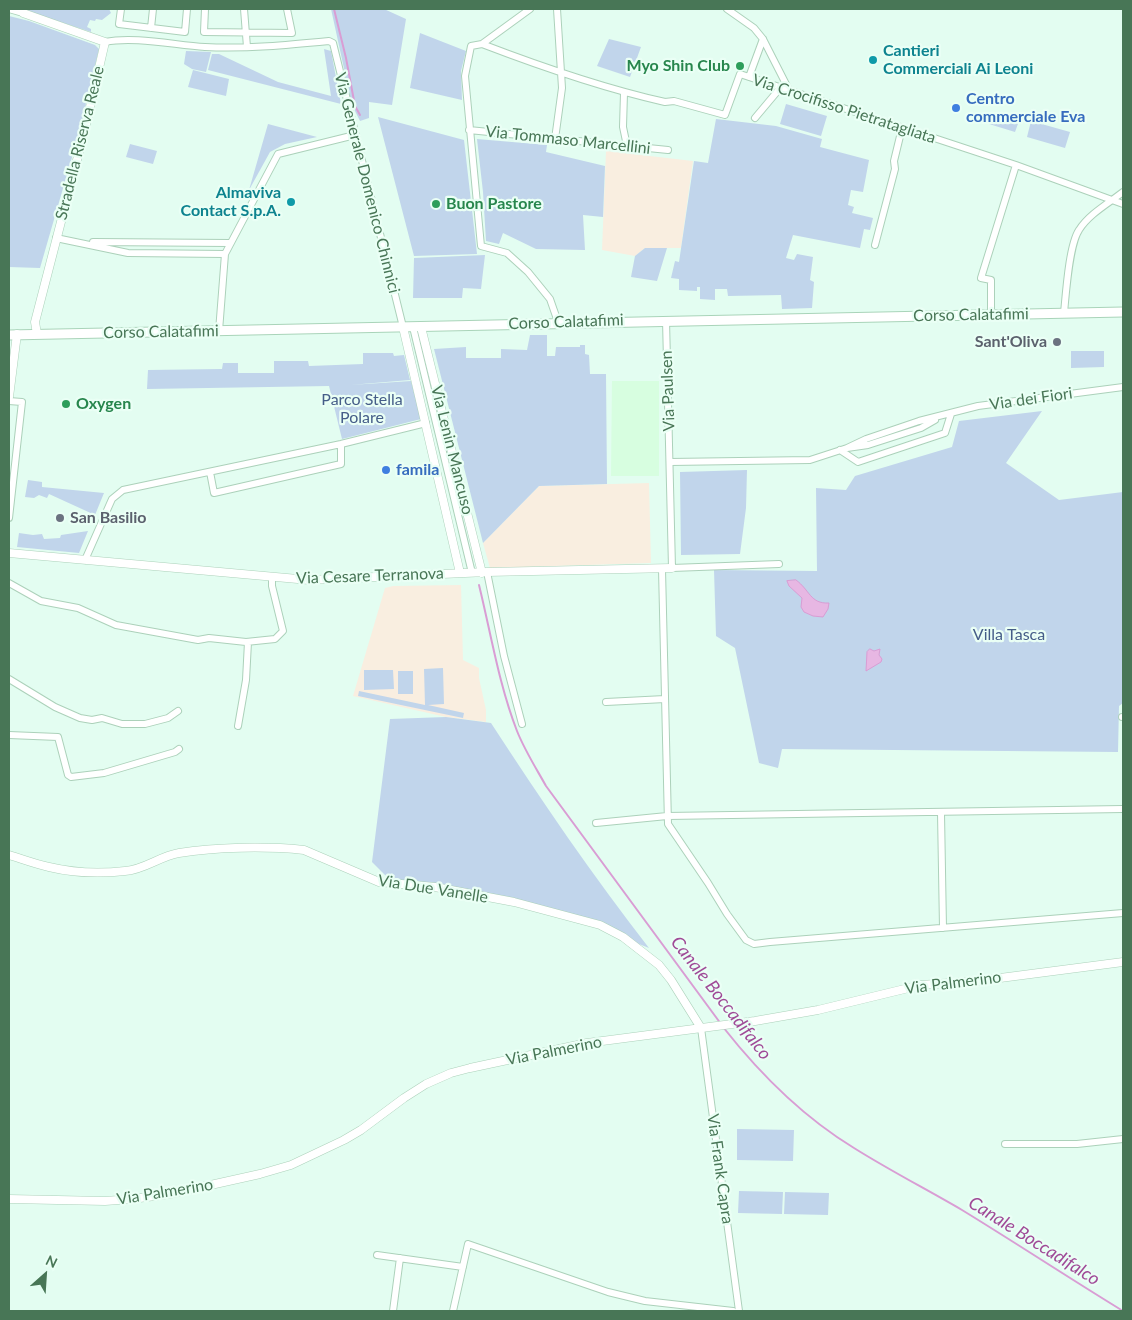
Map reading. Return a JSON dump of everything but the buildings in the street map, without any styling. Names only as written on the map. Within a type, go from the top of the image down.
[{"type":"main road","name":"Corso Calatafimi","points":[[13,334],[1123,312]]},
{"type":"street","points":[[9,9],[22,11],[105,42],[118,39],[208,47],[247,47],[244,9]]},
{"type":"street","points":[[121,9],[119,24],[185,32],[186,9]]},
{"type":"street","points":[[145,42],[153,9]]},
{"type":"street","points":[[205,9],[204,32],[292,32],[286,9]]},
{"type":"street","points":[[530,9],[482,44],[471,46],[465,76],[469,130],[481,246],[507,253],[528,272],[550,299],[558,322]]},
{"type":"street","points":[[555,139],[562,88],[556,9]]},
{"type":"street","points":[[727,9],[754,28],[763,39],[789,90]]},
{"type":"street","points":[[749,77],[763,39]]},
{"type":"street","name":"Via Generale Domenico Chinnici","points":[[247,47],[329,41],[333,43],[403,327]]},
{"type":"street","name":"Stradella Riserva Reale","points":[[37,334],[35,322],[105,42]]},
{"type":"street","name":"Via Crocifisso Pietratagliata","points":[[482,44],[561,73],[624,93],[665,102],[674,101],[725,116],[740,74],[1016,165],[1123,204]]},
{"type":"street","points":[[755,118],[781,87]]},
{"type":"street","points":[[624,93],[623,127],[627,146]]},
{"type":"street","points":[[876,245],[895,169],[894,161],[902,128]]},
{"type":"street","name":"Via Tommaso Marcellini","points":[[469,130],[668,150]]},
{"type":"street","points":[[219,331],[225,254],[278,154],[355,135]]},
{"type":"street","points":[[991,314],[992,280],[981,278],[1016,165]]},
{"type":"street","points":[[1064,313],[1074,242],[1079,230],[1087,220],[1123,192]]},
{"type":"street","points":[[56,238],[128,253],[225,254]]},
{"type":"street","points":[[79,242],[230,243]]},
{"type":"street","name":"Via Paulsen","points":[[666,320],[672,568]]},
{"type":"street","name":"Via Lenin Mancuso","points":[[403,327],[460,573]]},
{"type":"street","name":"Via Lenin Mancuso","points":[[417,327],[484,572]]},
{"type":"street","name":"Via Lenin Mancuso","points":[[417,327],[472,573]]},
{"type":"street","points":[[9,397],[13,334]]},
{"type":"street","name":"Via dei Fiori","points":[[670,462],[810,460],[847,448],[868,445],[921,428],[941,417],[978,406],[1123,387]]},
{"type":"street","points":[[9,401],[22,402],[12,471],[9,518]]},
{"type":"street","points":[[840,450],[858,462],[945,433],[951,414]]},
{"type":"street","points":[[86,560],[112,499],[123,490],[342,444],[426,423]]},
{"type":"street","points":[[210,472],[214,493],[341,464],[342,444]]},
{"type":"street","name":"Via Cesare Terranova","points":[[9,553],[309,580],[484,572],[672,568]]},
{"type":"street","points":[[672,568],[779,564]]},
{"type":"street","points":[[662,569],[668,824],[746,940],[754,944],[1123,913]]},
{"type":"street","points":[[484,572],[522,724]]},
{"type":"street","points":[[9,583],[41,602],[78,608],[116,625],[198,640],[209,638],[248,642],[275,639],[283,631],[272,586],[272,577]]},
{"type":"street","points":[[238,726],[246,680],[248,642]]},
{"type":"street","points":[[9,679],[55,707],[80,718],[92,720],[102,718],[122,724],[144,724],[168,718],[178,711]]},
{"type":"street","points":[[606,702],[665,699]]},
{"type":"street","points":[[9,735],[58,737],[68,775],[71,777],[104,773],[175,752],[179,749]]},
{"type":"street","points":[[596,823],[667,816],[1123,809]]},
{"type":"street","points":[[941,813],[942,928]]},
{"type":"street","name":"Via Due Vanelle","points":[[9,855],[48,867],[76,872],[101,873],[128,871],[177,854],[276,848],[294,849],[304,850],[379,882],[427,885],[514,902],[600,925],[623,937],[659,965],[672,980],[701,1028]]},
{"type":"street","name":"Via Palmerino","points":[[9,1199],[105,1201],[149,1197],[260,1174],[291,1165],[344,1140],[361,1130],[404,1098],[436,1079],[470,1068],[587,1043],[818,1010],[921,985],[978,981],[1123,962]]},
{"type":"street","name":"Via Frank Capra","points":[[701,1028],[739,1311]]},
{"type":"street","points":[[1005,1144],[1077,1144],[1123,1139]]},
{"type":"street","points":[[453,1311],[468,1244],[608,1292],[645,1301],[733,1311]]},
{"type":"street","points":[[377,1255],[463,1267]]},
{"type":"street","points":[[393,1311],[400,1258]]},
{"type":"shaded area","points":[[606,151],[693,161],[681,248],[645,248],[635,256],[602,250]]},
{"type":"shaded area","points":[[612,381],[659,381],[659,476],[611,476]]},
{"type":"shaded area","points":[[649,483],[651,563],[490,568],[483,543],[539,486]]},
{"type":"shaded area","points":[[796,580],[814,599],[823,603],[829,603],[823,617],[813,616],[804,612],[801,607],[802,598],[789,586],[787,581]]},
{"type":"shaded area","points":[[461,585],[463,660],[479,668],[479,678],[486,710],[486,722],[446,717],[353,696],[385,588],[393,586]]},
{"type":"shaded area","points":[[870,649],[874,651],[880,649],[879,655],[882,659],[881,662],[866,671],[867,652]]},
{"type":"green space","points":[[26,9],[109,9],[111,13],[102,20],[90,20],[87,27],[91,29],[91,32],[27,11]]},
{"type":"green space","points":[[331,9],[384,9],[406,19],[392,105],[369,102],[369,118],[360,121],[352,105]]},
{"type":"green space","points":[[9,16],[29,21],[95,45],[99,49],[79,133],[40,268],[9,267]]},
{"type":"green space","points":[[420,33],[466,51],[461,71],[462,100],[410,88]]},
{"type":"green space","points":[[609,39],[641,47],[630,77],[597,66]]},
{"type":"green space","points":[[324,49],[331,51],[341,104],[208,70],[212,54],[219,54],[278,82],[331,96]]},
{"type":"green space","points":[[186,51],[211,52],[206,72],[192,69],[184,64]]},
{"type":"green space","points":[[193,70],[229,79],[226,96],[188,87]]},
{"type":"green space","points":[[786,104],[827,116],[821,136],[780,124]]},
{"type":"green space","points":[[993,113],[1019,121],[1015,132],[989,124]]},
{"type":"green space","name":"Buon Pastore","points":[[378,117],[464,140],[477,254],[414,256]]},
{"type":"green space","points":[[716,119],[776,126],[822,139],[820,147],[869,160],[863,192],[851,190],[848,205],[854,207],[852,213],[873,218],[870,230],[864,229],[860,248],[793,235],[786,258],[794,260],[797,254],[813,257],[810,280],[814,282],[812,308],[782,309],[781,295],[728,296],[727,289],[715,289],[715,300],[700,299],[700,287],[697,287],[697,291],[679,290],[679,279],[671,278],[675,261],[679,262],[694,161],[708,163]]},
{"type":"green space","points":[[1031,121],[1070,132],[1065,148],[1027,137]]},
{"type":"green space","points":[[268,124],[317,137],[285,144],[270,152],[249,190]]},
{"type":"green space","points":[[477,139],[547,145],[546,152],[605,166],[603,217],[583,215],[585,250],[536,249],[503,233],[499,244],[486,241]]},
{"type":"green space","points":[[130,144],[157,151],[153,164],[126,157]]},
{"type":"green space","points":[[645,248],[667,248],[657,281],[631,277],[635,256]]},
{"type":"green space","points":[[485,255],[481,289],[463,288],[462,298],[413,298],[414,258]]},
{"type":"green space","points":[[530,335],[547,335],[547,356],[555,356],[556,347],[580,347],[580,345],[585,345],[585,354],[589,355],[590,374],[606,374],[607,484],[539,486],[483,543],[434,349],[466,347],[466,358],[501,358],[501,349],[527,350]]},
{"type":"green space","points":[[1071,351],[1104,351],[1104,367],[1071,368]]},
{"type":"green space","name":"Parco Stella Polare","points":[[363,353],[404,355],[410,380],[350,385],[411,381],[421,419],[342,439],[329,386],[147,389],[148,370],[222,369],[223,363],[238,363],[238,373],[274,373],[274,361],[308,361],[309,366],[363,364]]},
{"type":"green space","name":"Villa Tasca","points":[[1042,411],[1006,463],[1059,500],[1123,492],[1123,703],[1119,706],[1118,752],[782,749],[778,768],[759,763],[735,648],[716,636],[714,570],[817,571],[816,488],[846,490],[855,476],[952,447],[959,421]]},
{"type":"green space","points":[[747,470],[746,508],[740,554],[681,555],[680,472]]},
{"type":"green space","points":[[28,480],[42,482],[42,487],[104,493],[95,515],[49,494],[47,498],[39,495],[34,498],[25,497]]},
{"type":"green space","points":[[88,531],[79,553],[17,547],[19,533],[42,534],[44,539],[60,538],[61,535]]},
{"type":"green space","points":[[443,668],[444,704],[428,705],[464,713],[463,718],[358,696],[359,691],[425,705],[424,669]]},
{"type":"green space","points":[[364,670],[393,670],[394,689],[364,690]]},
{"type":"green space","points":[[398,671],[413,671],[413,694],[398,694]]},
{"type":"green space","points":[[446,717],[491,723],[568,837],[649,948],[574,918],[435,887],[393,883],[372,862],[390,719]]},
{"type":"green space","points":[[737,1129],[794,1130],[793,1161],[737,1160]]},
{"type":"green space","points":[[739,1191],[783,1192],[782,1214],[738,1213]]},
{"type":"green space","points":[[785,1192],[829,1193],[828,1215],[784,1214]]},
{"type":"waterway","name":"Canale Boccadifalco","points":[[334,9],[355,106],[360,115]]},
{"type":"waterway","name":"Canale Boccadifalco","points":[[479,585],[505,696],[517,731],[531,759],[546,786],[721,1024]]},
{"type":"waterway","name":"Canale Boccadifalco","points":[[723,1027],[783,1094],[835,1136],[962,1210],[1123,1311]]},
{"type":"place","name":"Cantieri Commerciali Ai Leoni","points":[[873,60]]},
{"type":"place","name":"Myo Shin Club","points":[[740,66]]},
{"type":"place","name":"Centro commerciale Eva","points":[[956,108]]},
{"type":"place","name":"Almaviva Contact S.p.A.","points":[[291,202]]},
{"type":"place","name":"Buon Pastore","points":[[436,204]]},
{"type":"place","name":"Sant'Oliva","points":[[1057,342]]},
{"type":"place","name":"Oxygen","points":[[66,404]]},
{"type":"place","name":"famila","points":[[386,470]]},
{"type":"place","name":"San Basilio","points":[[60,518]]}]
